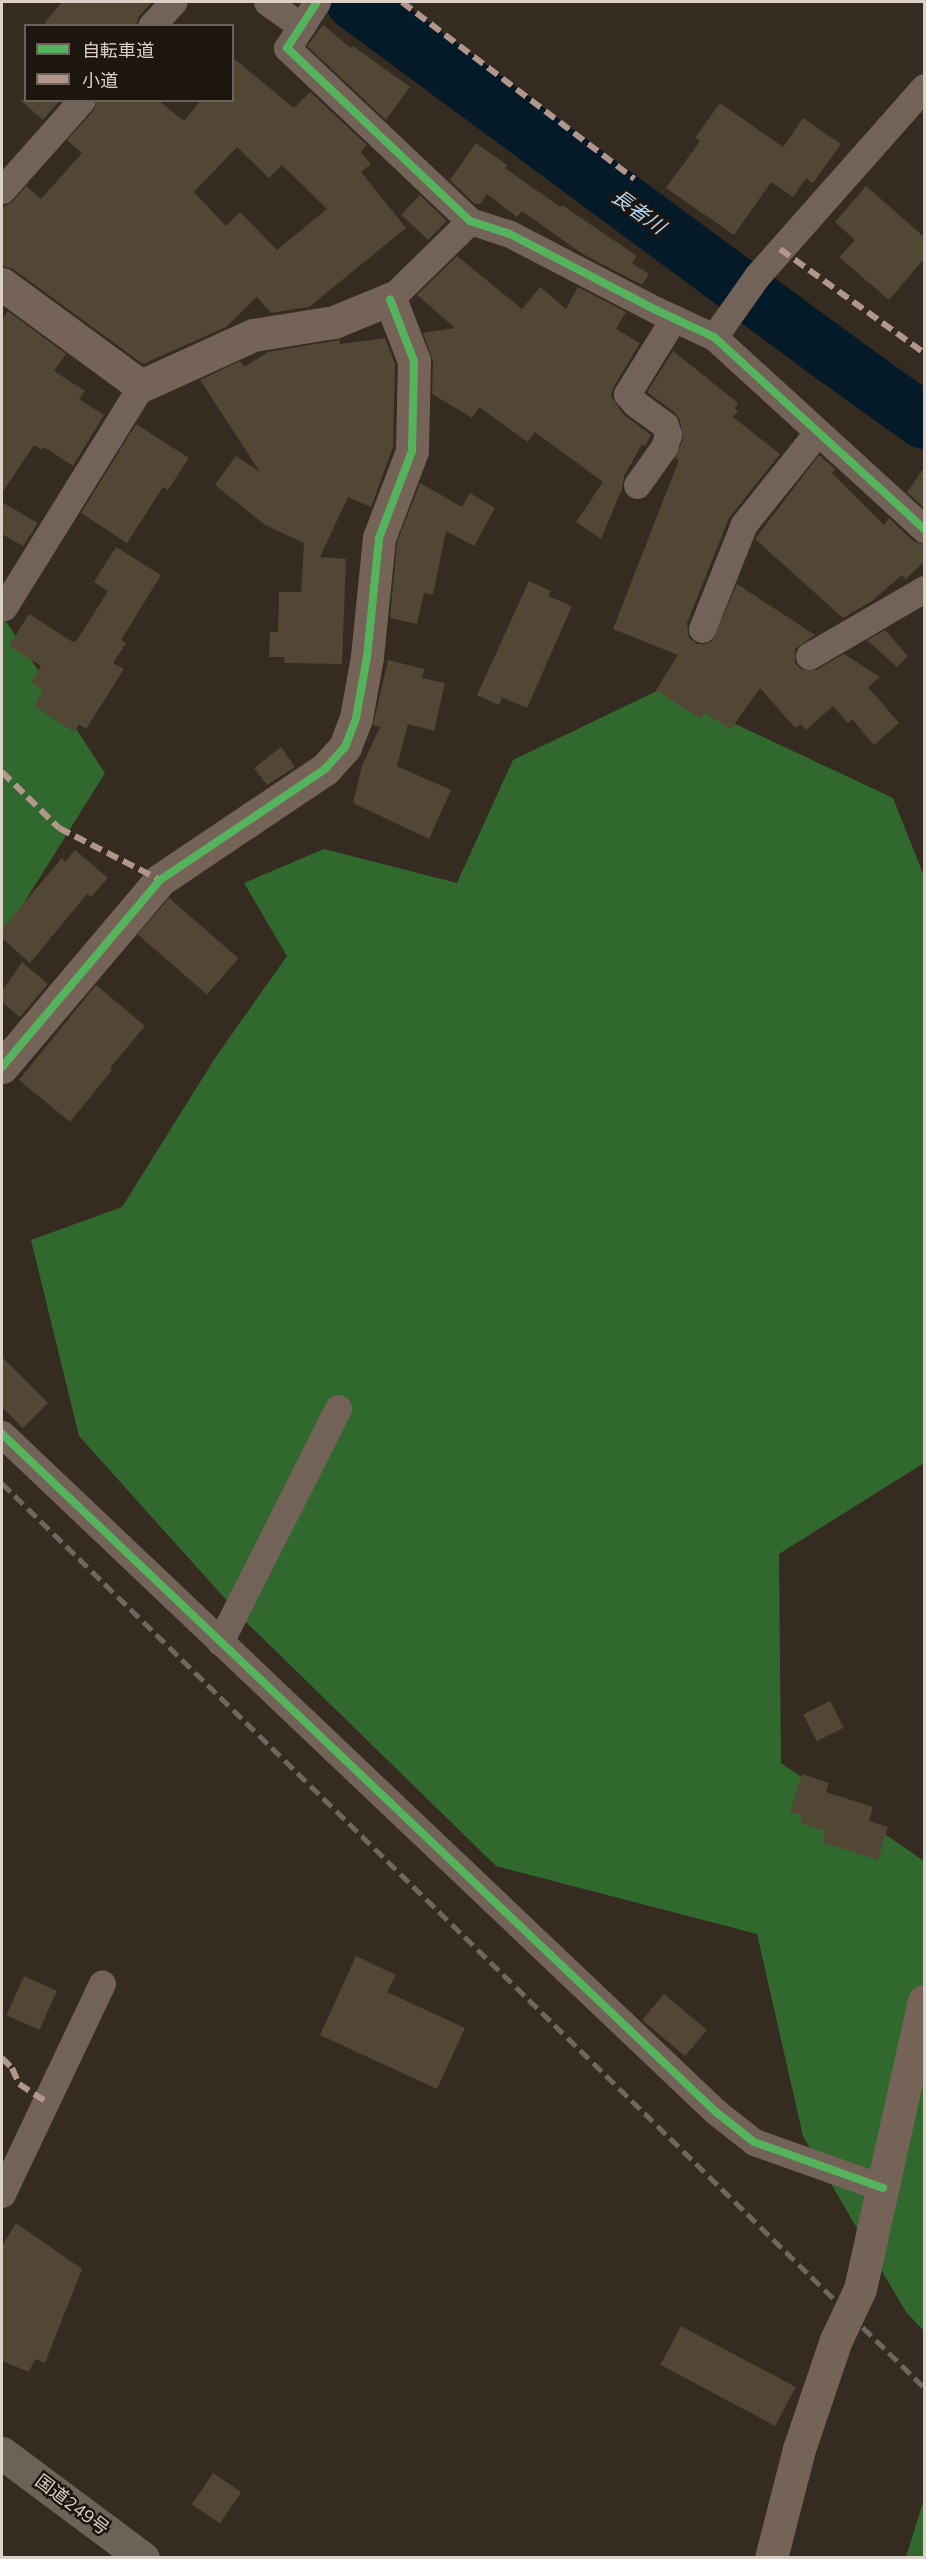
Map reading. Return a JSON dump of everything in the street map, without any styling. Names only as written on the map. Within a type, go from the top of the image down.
[{"type":"highway","name":"国道249号","points":[[2,2453],[143,2558]]},
{"type":"street","points":[[153,24],[173,2]]},
{"type":"street","points":[[267,2],[310,12],[287,48],[470,221],[508,233],[714,337],[924,529]]},
{"type":"street","points":[[714,337],[757,276],[924,87]]},
{"type":"street","points":[[2,190],[80,102]]},
{"type":"street","points":[[4,607],[141,386],[253,335],[334,322],[390,299],[470,221]]},
{"type":"street","points":[[2,284],[141,386]]},
{"type":"street","points":[[2,1067],[160,879],[325,769],[345,747],[356,718],[367,657],[379,538],[412,451],[414,361],[390,299]]},
{"type":"street","points":[[637,485],[664,447],[668,435],[666,424],[634,403],[627,394],[674,318]]},
{"type":"street","points":[[702,629],[744,524],[817,433]]},
{"type":"street","points":[[809,656],[924,589]]},
{"type":"street","points":[[220,1642],[338,1408]]},
{"type":"street","points":[[2,1434],[716,2112],[754,2142],[883,2188]]},
{"type":"street","points":[[2,2194],[102,1983]]},
{"type":"street","points":[[771,2558],[798,2450],[836,2340],[860,2289],[924,2001]]},
{"type":"green space","points":[[2,615],[105,773],[2,938]]},
{"type":"green space","points":[[661,689],[893,798],[924,876],[924,1463],[779,1554],[781,1763],[924,1861],[924,2331],[906,2312],[803,2136],[757,1934],[496,1866],[246,1622],[79,1436],[31,1240],[122,1207],[215,1058],[287,956],[244,883],[324,849],[457,883],[513,760]]},
{"type":"green space","points":[[924,2499],[924,2557],[906,2557]]},
{"type":"building","points":[[62,2],[152,2],[139,16],[137,24],[44,24]]},
{"type":"building","points":[[323,25],[351,48],[353,46],[410,87],[386,120],[307,46]]},
{"type":"building","points":[[234,59],[294,108],[310,92],[367,145],[361,152],[371,164],[361,172],[406,228],[309,307],[271,313],[257,297],[226,327],[143,364],[13,269],[2,266],[2,208],[13,201],[26,186],[41,199],[82,153],[67,140],[94,110],[96,102],[160,102],[184,121],[199,102],[234,102]],"holes":[[[237,147],[269,178],[282,165],[327,209],[277,250],[240,212],[226,226],[194,192]]]},
{"type":"building","points":[[20,100],[58,102],[43,120]]},
{"type":"building","points":[[720,103],[783,147],[803,118],[841,144],[813,183],[806,178],[793,197],[771,182],[734,235],[666,188],[700,141],[695,138]]},
{"type":"building","points":[[476,143],[507,165],[505,168],[560,207],[562,205],[637,256],[632,263],[649,274],[642,285],[581,253],[522,211],[517,217],[487,194],[480,204],[475,204],[450,180]]},
{"type":"building","points":[[866,186],[924,237],[924,259],[889,300],[839,257],[855,240],[835,222]]},
{"type":"building","points":[[420,195],[447,221],[428,240],[401,214]]},
{"type":"building","points":[[457,256],[522,309],[540,287],[566,309],[578,287],[626,312],[616,329],[640,343],[614,386],[611,396],[623,414],[651,435],[645,446],[642,444],[624,476],[622,489],[601,539],[576,522],[603,482],[535,432],[528,442],[479,407],[472,418],[432,394],[433,361],[423,333],[455,328],[417,295]]},
{"type":"building","points":[[8,311],[66,354],[54,371],[85,391],[79,399],[104,415],[73,466],[44,447],[42,450],[34,445],[2,493],[2,320]]},
{"type":"building","points":[[385,338],[395,364],[393,447],[371,507],[348,497],[320,557],[346,559],[342,664],[285,663],[284,657],[269,657],[270,632],[278,632],[279,592],[301,592],[304,543],[265,525],[215,485],[236,456],[260,472],[200,380],[240,361],[244,367],[268,352],[340,340],[340,344]]},
{"type":"building","points":[[673,351],[738,403],[735,408],[738,411],[733,417],[780,454],[729,518],[687,623],[689,638],[697,644],[712,641],[737,584],[815,635],[795,649],[795,663],[801,669],[816,670],[844,654],[880,677],[868,687],[899,723],[874,745],[852,719],[848,723],[833,706],[806,730],[801,724],[795,728],[760,688],[731,729],[704,713],[701,719],[656,690],[678,655],[613,629],[679,460],[675,458],[683,439],[680,420],[674,412],[647,392]]},
{"type":"building","points":[[136,424],[189,458],[168,490],[163,487],[127,543],[81,513]]},
{"type":"building","points":[[819,455],[835,469],[832,473],[884,525],[889,518],[913,541],[924,544],[924,562],[906,579],[902,575],[872,601],[843,618],[755,539]]},
{"type":"building","points":[[924,468],[924,508],[907,492]]},
{"type":"building","points":[[420,483],[462,507],[470,493],[495,508],[474,546],[446,531],[433,595],[424,593],[417,624],[390,618],[397,542]]},
{"type":"building","points":[[2,502],[38,523],[23,546],[2,534]]},
{"type":"building","points":[[116,547],[161,575],[121,640],[126,643],[113,663],[124,669],[86,729],[79,724],[74,732],[34,706],[43,690],[31,682],[41,666],[9,646],[29,614],[73,642],[77,640],[108,591],[94,582]]},
{"type":"building","points":[[529,581],[551,591],[548,596],[572,606],[527,708],[502,697],[499,705],[477,695]]},
{"type":"building","points":[[885,630],[908,656],[897,667],[867,640]]},
{"type":"building","points":[[388,660],[424,669],[422,678],[445,683],[434,731],[408,724],[397,766],[451,790],[429,839],[353,803],[362,766],[380,727],[373,725]]},
{"type":"building","points":[[281,747],[295,767],[267,785],[254,768]]},
{"type":"building","points":[[75,850],[108,878],[91,897],[87,894],[30,963],[2,938],[2,929],[62,858],[65,862]]},
{"type":"building","points":[[169,898],[238,958],[207,995],[138,934]]},
{"type":"building","points":[[22,962],[48,984],[20,1017],[2,1002],[2,991]]},
{"type":"building","points":[[96,985],[145,1026],[70,1122],[19,1080]]},
{"type":"building","points":[[2,1357],[48,1403],[23,1428],[2,1407]]},
{"type":"building","points":[[830,1701],[844,1728],[817,1741],[803,1715]]},
{"type":"building","points":[[802,1774],[829,1783],[826,1792],[873,1807],[869,1821],[888,1827],[878,1860],[822,1842],[825,1831],[800,1823],[802,1815],[790,1812]]},
{"type":"building","points":[[356,1956],[396,1975],[387,1992],[465,2028],[437,2089],[320,2035]]},
{"type":"building","points":[[24,1976],[57,1991],[39,2030],[7,2015]]},
{"type":"building","points":[[664,1994],[707,2030],[685,2056],[642,2020]]},
{"type":"building","points":[[16,2223],[82,2269],[45,2363],[35,2359],[29,2372],[2,2361],[2,2246]]},
{"type":"building","points":[[681,2326],[796,2387],[775,2426],[660,2365]]},
{"type":"building","points":[[213,2473],[241,2492],[220,2524],[192,2505]]},
{"type":"waterway","name":"長者川","points":[[354,2],[924,421]]},
{"type":"railway","points":[[2,1483],[924,2387]]},
{"type":"marked path","points":[[402,2],[634,179]]},
{"type":"marked path","points":[[780,249],[924,353]]},
{"type":"marked path","points":[[2,772],[59,828],[160,880]]},
{"type":"marked path","points":[[2,2058],[12,2068],[19,2084],[45,2101]]},
{"type":"cycle path","points":[[317,2],[287,48],[470,221],[508,233],[656,310],[714,337],[924,529]]},
{"type":"cycle path","points":[[2,1067],[160,880],[325,769],[345,747],[356,718],[367,657],[379,538],[412,451],[414,361],[390,299]]},
{"type":"cycle path","points":[[2,1434],[716,2112],[754,2142],[883,2188]]}]
